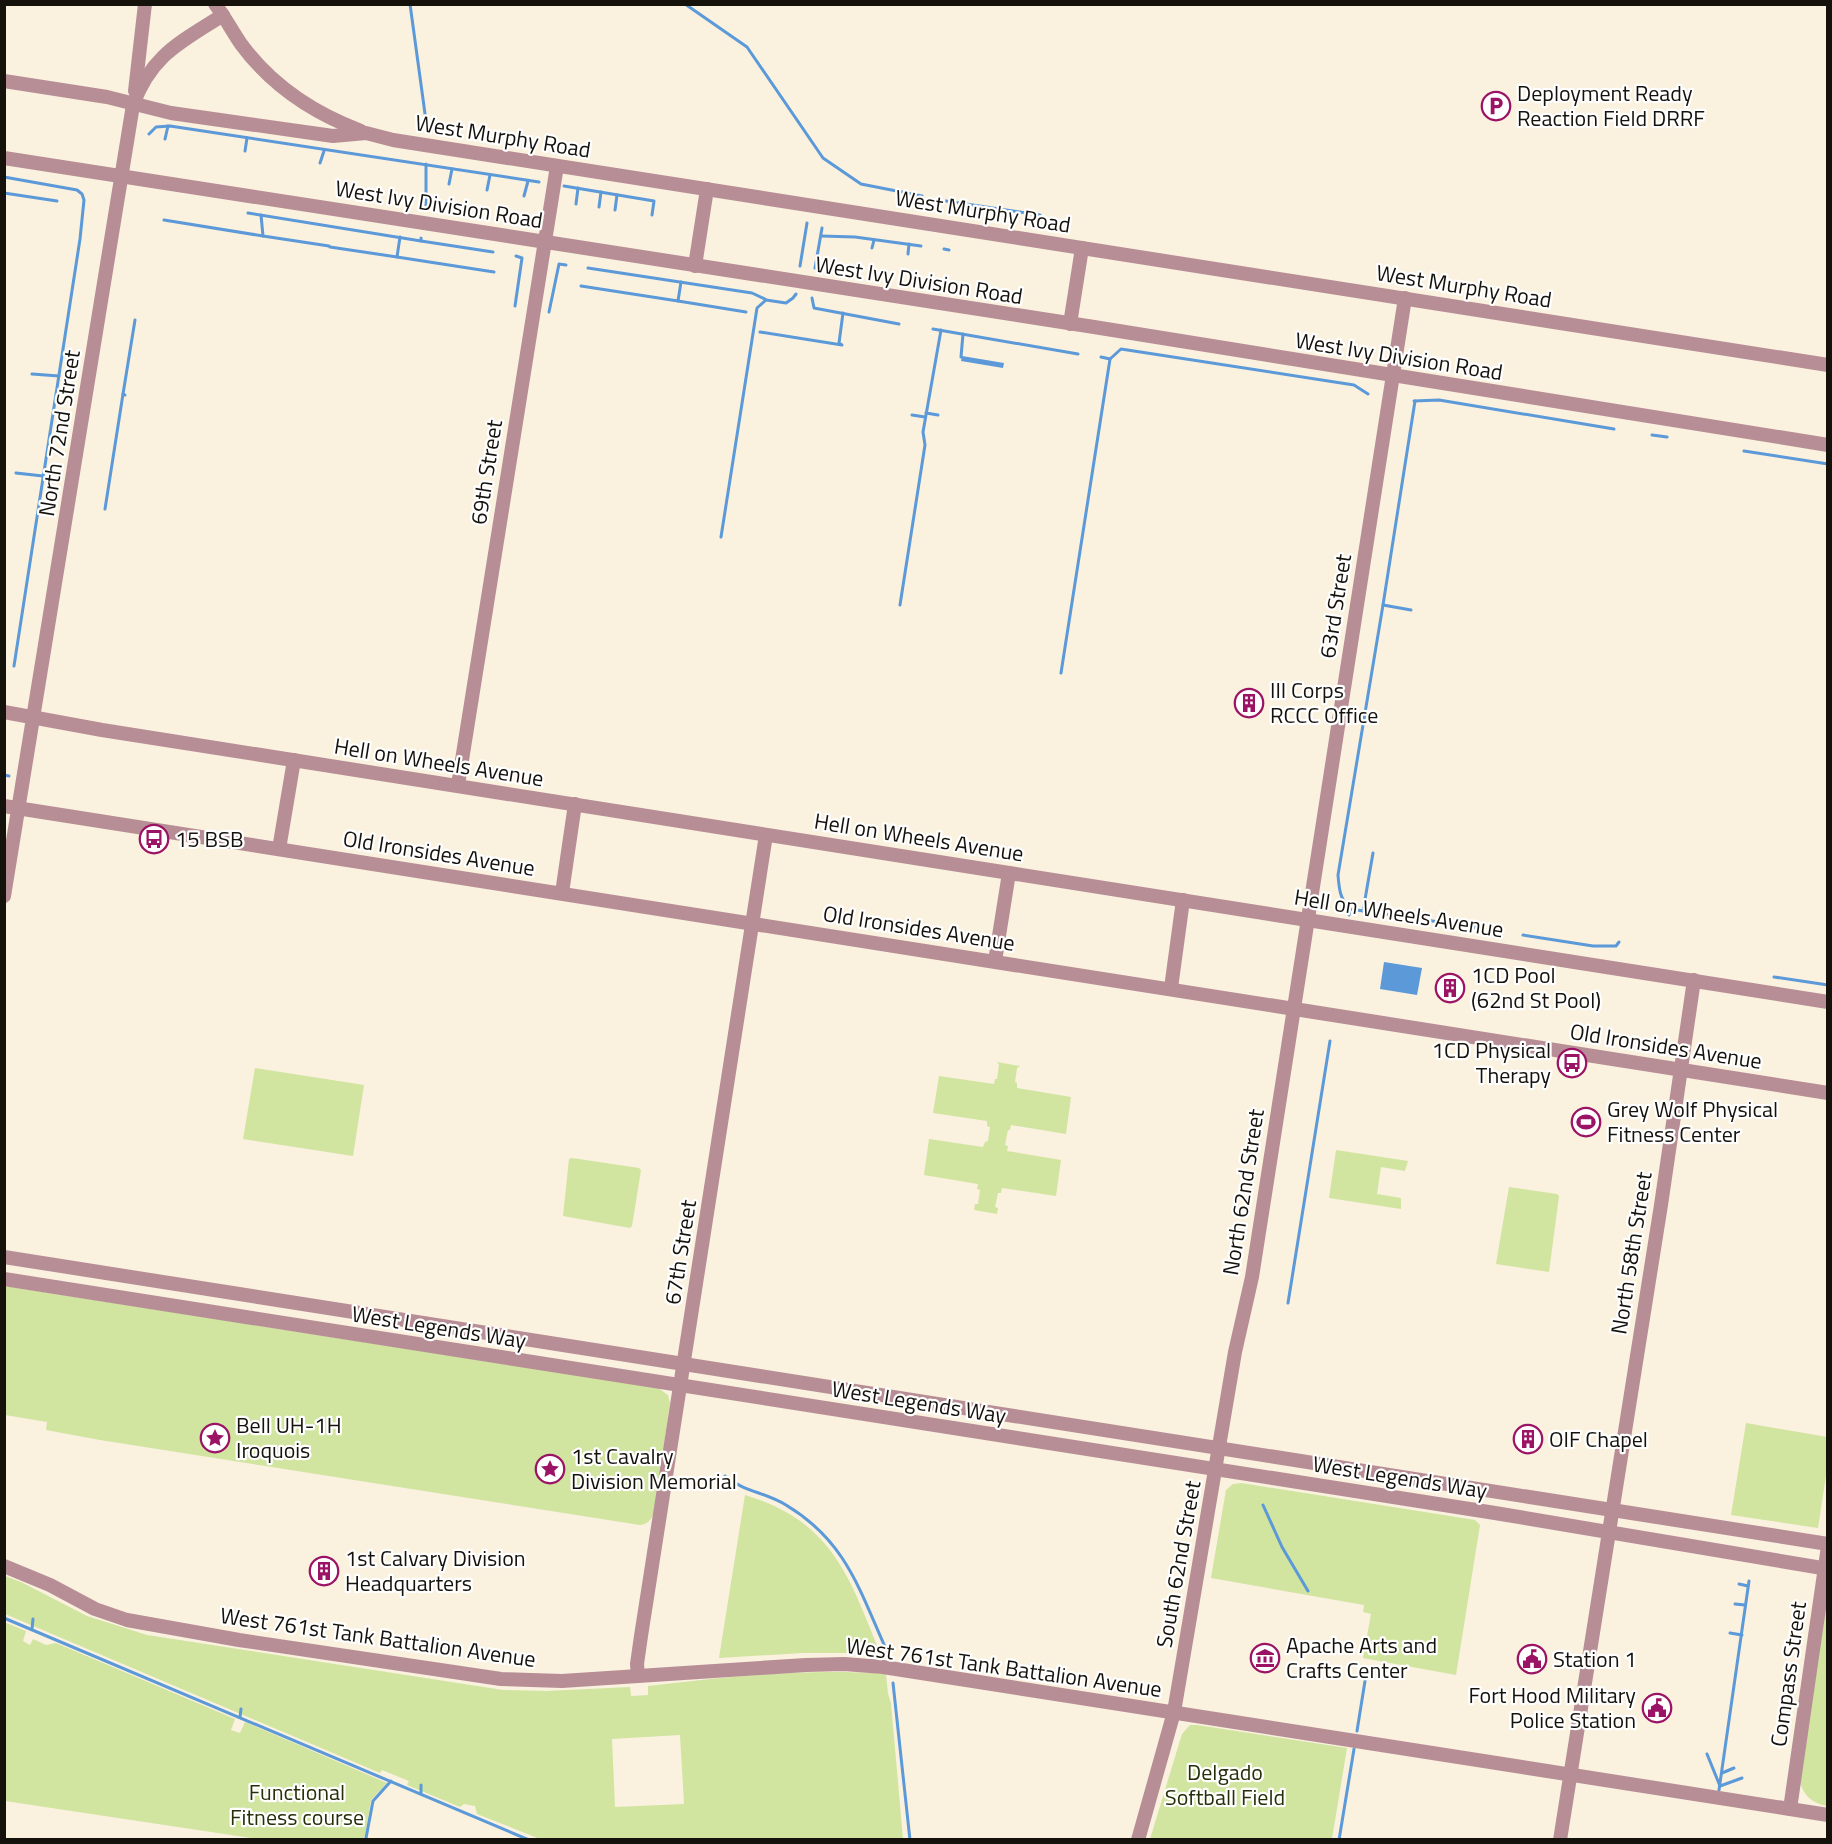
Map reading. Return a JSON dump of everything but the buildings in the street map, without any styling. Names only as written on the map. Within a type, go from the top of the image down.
[{"type":"street","points":[[134,105],[145,4]]},
{"type":"street","points":[[220,8],[240,43],[271,78],[317,111],[341,124],[366,132]]},
{"type":"street","name":"North 72nd Street","points":[[4,896],[11,807],[33,719],[134,105],[141,84],[162,56],[220,8]]},
{"type":"street","name":"West Murphy Road","points":[[4,81],[107,98],[171,113],[333,136],[366,132],[393,140],[1827,365]]},
{"type":"street","name":"West Ivy Division Road","points":[[4,158],[1070,324],[1827,445]]},
{"type":"street","name":"69th Street","points":[[458,785],[557,166]]},
{"type":"street","points":[[695,266],[707,189]]},
{"type":"street","points":[[1070,324],[1082,248]]},
{"type":"street","name":"63rd Street","points":[[1306,920],[1405,298]]},
{"type":"street","name":"Hell on Wheels Avenue","points":[[4,712],[33,719],[1827,1002]]},
{"type":"street","points":[[279,849],[294,760]]},
{"type":"street","points":[[562,893],[575,804]]},
{"type":"street","name":"Old Ironsides Avenue","points":[[11,807],[1827,1093]]},
{"type":"street","name":"67th Street","points":[[638,1677],[639,1655],[766,835]]},
{"type":"street","points":[[995,961],[1009,873]]},
{"type":"street","points":[[1171,988],[1183,900]]},
{"type":"street","name":"North 62nd Street","points":[[1215,1470],[1235,1352],[1252,1276],[1306,920]]},
{"type":"street","name":"North 58th Street","points":[[1560,1839],[1694,980]]},
{"type":"street","name":"West Legends Way","points":[[4,1257],[1612,1509],[1827,1545]]},
{"type":"street","name":"West Legends Way","points":[[4,1279],[1608,1531],[1826,1568]]},
{"type":"street","name":"South 62nd Street","points":[[1138,1839],[1174,1712],[1215,1470]]},
{"type":"street","name":"Compass Street","points":[[1790,1809],[1826,1568],[1827,1545]]},
{"type":"street","name":"West 761st Tank Battalion Avenue","points":[[4,1566],[50,1585],[95,1609],[145,1624],[501,1679],[562,1681],[806,1665],[883,1667],[1827,1815]]},
{"type":"green space","points":[[997,1062],[1020,1066],[1017,1068],[1015,1082],[1017,1088],[1071,1097],[1066,1134],[1011,1125],[1005,1145],[1008,1146],[1007,1151],[1061,1160],[1056,1196],[1002,1188],[1001,1193],[998,1193],[995,1207],[998,1208],[997,1214],[974,1210],[975,1204],[978,1204],[980,1190],[977,1189],[978,1184],[924,1175],[929,1139],[983,1147],[988,1141],[990,1127],[987,1126],[987,1121],[933,1113],[939,1076],[994,1084],[999,1065]]},
{"type":"green space","points":[[255,1068],[364,1085],[353,1156],[243,1139]]},
{"type":"green space","points":[[1336,1150],[1408,1161],[1405,1171],[1381,1167],[1377,1194],[1401,1198],[1401,1209],[1329,1198]]},
{"type":"green space","points":[[569,1159],[641,1170],[630,1228],[563,1216]]},
{"type":"green space","points":[[1509,1187],[1559,1196],[1549,1272],[1496,1264]]},
{"type":"green space","points":[[4,1286],[658,1388],[668,1395],[670,1403],[654,1513],[649,1521],[640,1525],[46,1430],[47,1422],[5,1415]]},
{"type":"green space","points":[[1746,1423],[1827,1437],[1827,1469],[1818,1528],[1731,1515]]},
{"type":"green space","points":[[1241,1483],[1475,1520],[1480,1525],[1456,1675],[1363,1658],[1371,1614],[1363,1612],[1364,1605],[1211,1578],[1226,1490],[1233,1484]]},
{"type":"green space","points":[[745,1495],[775,1506],[818,1536],[834,1555],[847,1576],[880,1653],[802,1653],[719,1658]]},
{"type":"green space","points":[[5,1576],[87,1616],[147,1635],[503,1690],[546,1691],[630,1687],[631,1696],[648,1695],[648,1686],[736,1677],[826,1672],[886,1674],[891,1703],[903,1839],[540,1839],[477,1814],[475,1806],[464,1804],[460,1807],[407,1785],[409,1781],[382,1770],[380,1773],[5,1614]],"holes":[[[680,1735],[684,1804],[615,1807],[612,1739]]]},
{"type":"green space","points":[[1827,1589],[1827,1806],[1816,1803],[1808,1797],[1799,1779]]},
{"type":"green space","name":"Functional Fitness course","points":[[4,1622],[26,1631],[23,1641],[30,1645],[33,1639],[46,1645],[56,1643],[235,1719],[231,1730],[240,1733],[245,1722],[387,1783],[371,1800],[365,1836],[361,1840],[257,1839],[5,1801]]},
{"type":"green space","name":"Delgado Softball Field","points":[[1190,1725],[1347,1748],[1332,1839],[1150,1839],[1182,1734]]},
{"type":"water","points":[[962,356],[1004,363],[1003,368],[961,361]]},
{"type":"water","points":[[1384,962],[1422,968],[1417,995],[1380,989]]},
{"type":"waterway","points":[[410,4],[426,121]]},
{"type":"waterway","points":[[685,4],[747,47],[823,158],[861,184],[922,196]]},
{"type":"waterway","points":[[165,139],[168,126]]},
{"type":"waterway","points":[[149,134],[156,127],[170,126],[539,182]]},
{"type":"waterway","points":[[245,151],[247,138]]},
{"type":"waterway","points":[[320,163],[324,151]]},
{"type":"waterway","points":[[426,164],[426,207]]},
{"type":"waterway","points":[[449,184],[452,169]]},
{"type":"waterway","points":[[487,190],[490,175]]},
{"type":"waterway","points":[[4,177],[77,190],[82,194],[84,200],[80,239],[14,666]]},
{"type":"waterway","points":[[524,196],[528,181]]},
{"type":"waterway","points":[[564,186],[654,201],[652,215]]},
{"type":"waterway","points":[[576,204],[578,188]]},
{"type":"waterway","points":[[599,207],[601,192]]},
{"type":"waterway","points":[[4,193],[57,201]]},
{"type":"waterway","points":[[615,210],[617,195]]},
{"type":"waterway","points":[[946,201],[1040,215]]},
{"type":"waterway","points":[[248,213],[421,241]]},
{"type":"waterway","points":[[164,220],[263,236],[261,215]]},
{"type":"waterway","points":[[800,266],[807,223]]},
{"type":"waterway","points":[[815,268],[822,228]]},
{"type":"waterway","points":[[263,236],[329,246]]},
{"type":"waterway","points":[[821,236],[855,237],[921,246]]},
{"type":"waterway","points":[[330,247],[397,257],[400,237]]},
{"type":"waterway","points":[[421,238],[421,241],[493,252]]},
{"type":"waterway","points":[[872,248],[874,240]]},
{"type":"waterway","points":[[908,254],[909,244]]},
{"type":"waterway","points":[[944,249],[949,250]]},
{"type":"waterway","points":[[515,306],[522,258],[516,256]]},
{"type":"waterway","points":[[397,257],[494,272]]},
{"type":"waterway","points":[[549,312],[559,264],[566,265]]},
{"type":"waterway","points":[[588,268],[752,293],[765,299]]},
{"type":"waterway","points":[[581,286],[678,301],[681,282]]},
{"type":"waterway","points":[[721,537],[757,308],[766,300],[786,303],[796,294]]},
{"type":"waterway","points":[[812,298],[814,308],[899,324]]},
{"type":"waterway","points":[[678,301],[746,312]]},
{"type":"waterway","points":[[760,332],[842,345],[839,343],[843,313]]},
{"type":"waterway","points":[[125,395],[123,394],[135,320]]},
{"type":"waterway","points":[[933,329],[1078,354]]},
{"type":"waterway","points":[[900,605],[925,445],[923,432],[941,330]]},
{"type":"waterway","points":[[961,357],[963,334]]},
{"type":"waterway","points":[[1110,359],[1121,349],[1354,385],[1368,394]]},
{"type":"waterway","points":[[1061,673],[1110,359],[1101,357]]},
{"type":"waterway","points":[[32,374],[59,376]]},
{"type":"waterway","points":[[105,509],[123,394]]},
{"type":"waterway","points":[[1414,401],[1439,400],[1614,429]]},
{"type":"waterway","points":[[1350,909],[1342,898],[1338,875],[1415,401]]},
{"type":"waterway","points":[[926,413],[938,415]]},
{"type":"waterway","points":[[912,415],[925,417]]},
{"type":"waterway","points":[[1652,435],[1667,437]]},
{"type":"waterway","points":[[1744,451],[1828,464]]},
{"type":"waterway","points":[[16,473],[43,476]]},
{"type":"waterway","points":[[1383,605],[1411,610]]},
{"type":"waterway","points":[[4,775],[9,776]]},
{"type":"waterway","points":[[1363,911],[1373,853]]},
{"type":"waterway","points":[[1349,915],[1350,909],[1480,928]]},
{"type":"waterway","points":[[1523,935],[1593,946],[1616,946],[1619,942]]},
{"type":"waterway","points":[[1774,977],[1828,985]]},
{"type":"waterway","points":[[1288,1303],[1330,1041]]},
{"type":"waterway","points":[[725,1476],[786,1505],[823,1534],[848,1568],[886,1649]]},
{"type":"waterway","points":[[1263,1505],[1282,1547],[1308,1591]]},
{"type":"waterway","points":[[1719,1790],[1749,1581]]},
{"type":"waterway","points":[[1739,1584],[1748,1586]]},
{"type":"waterway","points":[[1735,1604],[1745,1605]]},
{"type":"waterway","points":[[4,1618],[529,1840]]},
{"type":"waterway","points":[[32,1629],[33,1619]]},
{"type":"waterway","points":[[1730,1633],[1742,1635]]},
{"type":"waterway","points":[[1357,1731],[1365,1681]]},
{"type":"waterway","points":[[893,1683],[910,1840]]},
{"type":"waterway","points":[[240,1717],[241,1709]]},
{"type":"waterway","points":[[1339,1840],[1354,1749]]},
{"type":"waterway","points":[[1707,1754],[1720,1786],[1742,1778]]},
{"type":"waterway","points":[[1722,1773],[1734,1768]]},
{"type":"waterway","points":[[364,1840],[373,1801],[391,1781]]},
{"type":"waterway","points":[[421,1785],[421,1793]]},
{"type":"place","name":"Deployment Ready Reaction Field DRRF","points":[[1496,106]]},
{"type":"place","name":"III Corps RCCC Office","points":[[1249,703]]},
{"type":"place","name":"15 BSB","points":[[154,839]]},
{"type":"place","name":"1CD Pool (62nd St Pool)","points":[[1450,988]]},
{"type":"place","name":"1CD Physical Therapy","points":[[1572,1063]]},
{"type":"place","name":"Grey Wolf Physical Fitness Center","points":[[1586,1122]]},
{"type":"place","name":"Bell UH-1H Iroquois","points":[[215,1438]]},
{"type":"place","name":"OIF Chapel","points":[[1528,1439]]},
{"type":"place","name":"1st Cavalry Division Memorial","points":[[550,1469]]},
{"type":"place","name":"1st Calvary Division Headquarters","points":[[324,1571]]},
{"type":"place","name":"Apache Arts and Crafts Center","points":[[1265,1658]]},
{"type":"place","name":"Station 1","points":[[1532,1659]]},
{"type":"place","name":"Fort Hood Military Police Station","points":[[1657,1708]]}]
